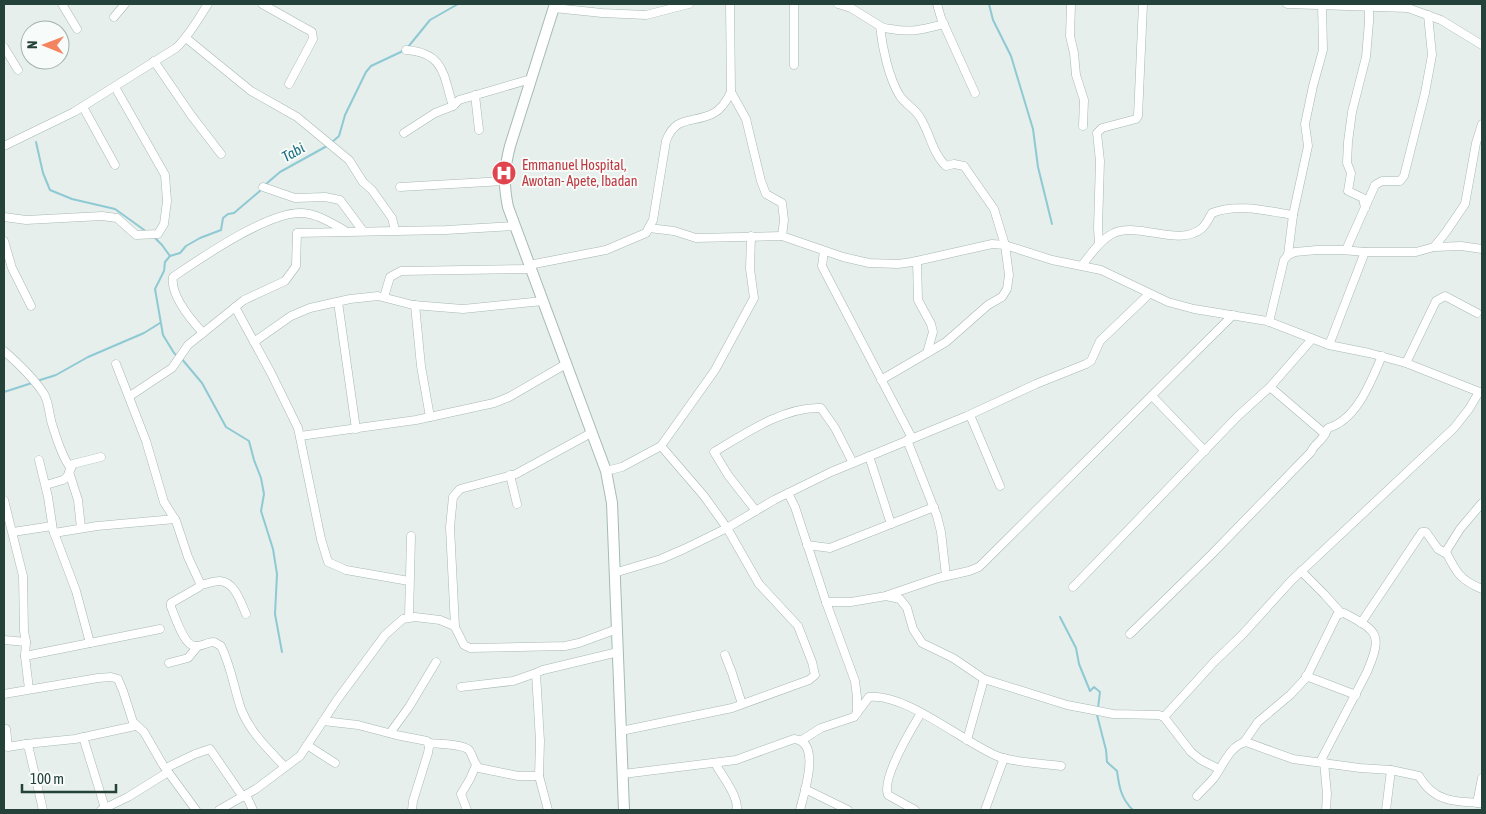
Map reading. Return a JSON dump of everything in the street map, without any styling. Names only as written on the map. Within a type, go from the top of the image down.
[{"type":"main road","points":[[554,6],[510,146],[504,181],[508,207],[606,471],[612,503],[624,810]]},
{"type":"street","points":[[62,4],[77,29]]},
{"type":"street","points":[[114,16],[125,4]]},
{"type":"street","points":[[4,146],[83,107],[176,48],[186,38],[208,4]]},
{"type":"street","points":[[262,4],[312,32],[313,39],[289,84]]},
{"type":"street","points":[[554,6],[602,13],[646,15],[689,4]]},
{"type":"street","points":[[384,297],[390,277],[401,271],[530,267],[606,250],[646,233],[653,220],[669,132],[683,121],[713,114],[727,100],[731,92],[730,4]]},
{"type":"street","points":[[794,4],[794,65]]},
{"type":"street","points":[[838,4],[850,8],[883,28],[897,31],[916,31],[944,24]]},
{"type":"street","points":[[937,4],[975,93]]},
{"type":"street","points":[[1071,4],[1070,36],[1076,75],[1084,100],[1083,126]]},
{"type":"street","points":[[1100,244],[1098,228],[1100,161],[1096,134],[1102,128],[1136,119],[1138,116],[1143,4]]},
{"type":"street","points":[[1288,4],[1408,8],[1441,20],[1482,45]]},
{"type":"street","points":[[1288,255],[1293,215],[1308,146],[1305,124],[1312,86],[1323,50],[1322,4]]},
{"type":"street","points":[[1365,208],[1363,198],[1348,191],[1351,173],[1347,163],[1352,112],[1366,57],[1370,22],[1369,6]]},
{"type":"street","points":[[1346,250],[1377,183],[1382,181],[1400,181],[1404,176],[1425,93],[1432,55],[1428,15]]},
{"type":"street","points":[[880,26],[881,39],[899,94],[921,118],[940,160],[946,166],[954,164],[964,166],[994,209],[1005,245],[1009,275],[1008,289],[1002,297],[988,305],[946,342],[881,380]]},
{"type":"street","points":[[186,38],[251,90],[297,118],[349,160],[363,182],[372,190],[392,218],[395,230]]},
{"type":"street","points":[[4,49],[18,70]]},
{"type":"street","points":[[406,50],[420,51],[432,56],[440,64],[453,106]]},
{"type":"street","points":[[154,61],[191,115],[221,154]]},
{"type":"street","points":[[404,133],[436,113],[453,106],[459,100],[531,79]]},
{"type":"street","points":[[4,217],[26,220],[102,216],[117,218],[136,235],[158,234],[164,224],[167,192],[165,175],[115,87]]},
{"type":"street","points":[[731,92],[746,119],[766,194],[782,203],[784,220],[782,236]]},
{"type":"street","points":[[474,95],[479,130]]},
{"type":"street","points":[[83,107],[115,165]]},
{"type":"street","points":[[1434,247],[1465,204],[1476,143],[1482,126]]},
{"type":"street","points":[[400,186],[504,181]]},
{"type":"street","points":[[263,188],[295,198],[325,197],[340,200],[363,231]]},
{"type":"street","points":[[1082,266],[1100,244],[1113,234],[1124,230],[1178,235],[1192,234],[1201,229],[1212,213],[1240,209],[1263,209],[1293,215]]},
{"type":"street","points":[[203,333],[186,313],[173,283],[174,277],[187,267],[252,228],[284,214],[301,213],[316,215],[346,231]]},
{"type":"street","points":[[130,396],[172,368],[184,350],[244,300],[284,282],[296,266],[297,233],[446,230],[516,226]]},
{"type":"street","points":[[649,228],[674,231],[696,238],[782,236],[858,262],[869,263],[898,264],[992,244],[1005,245],[1052,260],[1101,270],[1168,302],[1194,309],[1269,322],[1329,346],[1382,356],[1406,363],[1481,392],[1454,428],[1301,571],[1164,717]]},
{"type":"street","points":[[606,471],[622,467],[661,446],[716,370],[753,303],[750,236]]},
{"type":"street","points":[[4,240],[12,268],[31,306]]},
{"type":"street","points":[[1269,322],[1284,260],[1288,255],[1295,252],[1346,250],[1416,252],[1434,247],[1461,246],[1482,248]]},
{"type":"street","points":[[824,251],[822,266],[910,439],[941,532],[946,576]]},
{"type":"street","points":[[1329,346],[1365,252]]},
{"type":"street","points":[[917,261],[918,296],[933,332],[927,353]]},
{"type":"street","points":[[614,573],[660,559],[727,528],[788,493],[853,463],[970,415],[1036,384],[1086,364],[1091,361],[1100,341],[1149,294]]},
{"type":"street","points":[[254,342],[291,316],[310,308],[373,296],[415,305],[463,309],[543,302]]},
{"type":"street","points":[[1406,363],[1436,301],[1440,297],[1445,296],[1478,313]]},
{"type":"street","points":[[338,302],[356,429]]},
{"type":"street","points":[[415,305],[421,366],[430,417]]},
{"type":"street","points":[[235,307],[294,418],[300,436],[321,539],[328,562],[346,570],[409,582]]},
{"type":"street","points":[[826,602],[851,602],[886,596],[979,567],[1232,315]]},
{"type":"street","points":[[1073,587],[1238,416],[1270,386],[1312,339]]},
{"type":"street","points":[[4,350],[27,372],[45,394],[52,424],[78,500],[81,528]]},
{"type":"street","points":[[1130,634],[1322,440],[1328,428],[1336,425],[1356,407],[1369,386],[1382,356]]},
{"type":"street","points":[[116,364],[146,441],[164,502],[175,519],[188,558],[200,585]]},
{"type":"street","points":[[300,436],[430,417],[494,403],[509,397],[566,364]]},
{"type":"street","points":[[1270,386],[1325,434]]},
{"type":"street","points":[[1152,396],[1205,451]]},
{"type":"street","points":[[756,511],[728,475],[714,452],[750,431],[781,416],[810,408],[821,408],[835,428],[853,463]]},
{"type":"street","points":[[970,415],[1000,486]]},
{"type":"street","points":[[591,433],[525,469],[460,489],[453,497],[450,527],[455,627],[464,645],[470,648],[565,646],[579,644],[617,629]]},
{"type":"street","points":[[621,731],[742,704],[809,680],[814,676],[815,671],[798,626],[759,584],[727,528],[704,496],[661,446]]},
{"type":"street","points":[[869,456],[891,524]]},
{"type":"street","points":[[46,485],[63,480],[76,463],[101,457]]},
{"type":"street","points":[[39,460],[46,485],[53,530],[76,591],[90,643]]},
{"type":"street","points":[[510,475],[517,504]]},
{"type":"street","points":[[788,493],[855,681],[857,713]]},
{"type":"street","points":[[4,500],[23,576],[25,656],[29,689]]},
{"type":"street","points":[[1446,552],[1460,529],[1481,506]]},
{"type":"street","points":[[807,546],[830,548],[934,507]]},
{"type":"street","points":[[13,532],[175,519]]},
{"type":"street","points":[[1361,622],[1422,532],[1426,532],[1438,549],[1446,552],[1459,576],[1466,582],[1482,589]]},
{"type":"street","points":[[409,617],[410,536]]},
{"type":"street","points":[[1301,571],[1341,613],[1361,622],[1372,630],[1376,636],[1373,659],[1322,762],[1327,794],[1326,810]]},
{"type":"street","points":[[246,614],[232,586],[217,581],[200,585],[194,591],[174,600],[171,607],[187,643],[198,646],[214,642],[220,646],[241,709],[248,724],[258,739],[285,768]]},
{"type":"street","points":[[886,596],[900,599],[922,643],[958,661],[984,679],[1067,705],[1113,714],[1159,715],[1164,717],[1191,752],[1201,760],[1219,769]]},
{"type":"street","points":[[1197,796],[1214,778],[1225,759],[1244,742],[1258,722],[1290,695],[1306,676],[1337,615],[1341,613]]},
{"type":"street","points":[[219,810],[245,796],[300,756],[385,635],[398,623],[409,617],[440,620],[455,627]]},
{"type":"street","points":[[25,656],[160,629]]},
{"type":"street","points":[[4,640],[26,642]]},
{"type":"street","points":[[169,663],[188,658],[198,646]]},
{"type":"street","points":[[461,687],[513,681],[543,670],[618,652]]},
{"type":"street","points":[[725,655],[742,704]]},
{"type":"street","points":[[390,733],[409,708],[436,662]]},
{"type":"street","points":[[536,673],[540,741],[539,776],[548,810]]},
{"type":"street","points":[[1306,676],[1356,695]]},
{"type":"street","points":[[4,694],[98,678],[118,679],[135,726],[144,732],[167,770],[196,810]]},
{"type":"street","points":[[967,740],[984,679]]},
{"type":"street","points":[[622,774],[736,760],[794,739],[802,740],[821,728],[849,719],[857,713],[866,699],[875,696],[891,699],[921,713],[987,751],[1004,758],[1061,766]]},
{"type":"street","points":[[915,810],[888,795],[886,785],[904,742],[921,713]]},
{"type":"street","points":[[323,721],[358,725],[429,743],[457,746],[469,750],[479,768],[518,776],[539,776]]},
{"type":"street","points":[[4,729],[6,729],[8,748],[83,737],[135,726]]},
{"type":"street","points":[[83,737],[103,809],[143,789],[167,770],[195,754],[210,749],[245,796],[253,810]]},
{"type":"street","points":[[800,810],[805,789],[809,755],[807,747],[802,740]]},
{"type":"street","points":[[1244,742],[1259,745],[1286,757],[1360,768],[1391,770],[1419,776],[1427,790],[1451,800],[1480,803],[1482,778]]},
{"type":"street","points":[[412,810],[429,743]]},
{"type":"street","points":[[26,744],[29,749],[43,810]]},
{"type":"street","points":[[307,745],[335,763]]},
{"type":"street","points":[[985,810],[1004,758]]},
{"type":"street","points":[[715,763],[733,794],[737,803],[737,810]]},
{"type":"street","points":[[467,810],[461,794],[476,765]]},
{"type":"street","points":[[1386,810],[1391,770]]},
{"type":"street","points":[[805,789],[848,810]]},
{"type":"waterway","name":"Tabi","points":[[408,47],[430,20],[458,4]]},
{"type":"waterway","points":[[989,4],[993,20],[1011,56],[1033,129],[1038,167],[1052,224]]},
{"type":"waterway","name":"Tabi","points":[[331,143],[339,136],[345,115],[366,72],[371,66],[405,50]]},
{"type":"waterway","points":[[36,142],[43,173],[50,190],[72,199],[115,209],[147,232]]},
{"type":"waterway","name":"Tabi","points":[[266,184],[280,172],[327,146]]},
{"type":"waterway","name":"Tabi","points":[[177,356],[163,335],[155,289],[164,271],[165,262],[170,256],[180,253],[186,246],[221,230],[223,218],[228,214],[234,213],[261,190]]},
{"type":"waterway","points":[[153,236],[170,256]]},
{"type":"waterway","name":"Tabi","points":[[37,381],[56,375],[88,357],[144,333],[160,323]]},
{"type":"waterway","points":[[181,358],[202,383],[226,427],[249,441],[261,478],[264,494],[261,511],[273,549],[277,574],[275,614],[282,652]]},
{"type":"waterway","name":"Tabi","points":[[4,392],[32,383]]},
{"type":"waterway","points":[[1060,617],[1076,648],[1079,664],[1090,691],[1094,687],[1100,692],[1098,708]]},
{"type":"waterway","points":[[1097,715],[1106,750],[1107,762],[1117,771],[1123,797],[1133,810]]},
{"type":"place","name":"Emmanuel Hospital, Awotan- Apete, Ibadan","points":[[504,173]]}]
